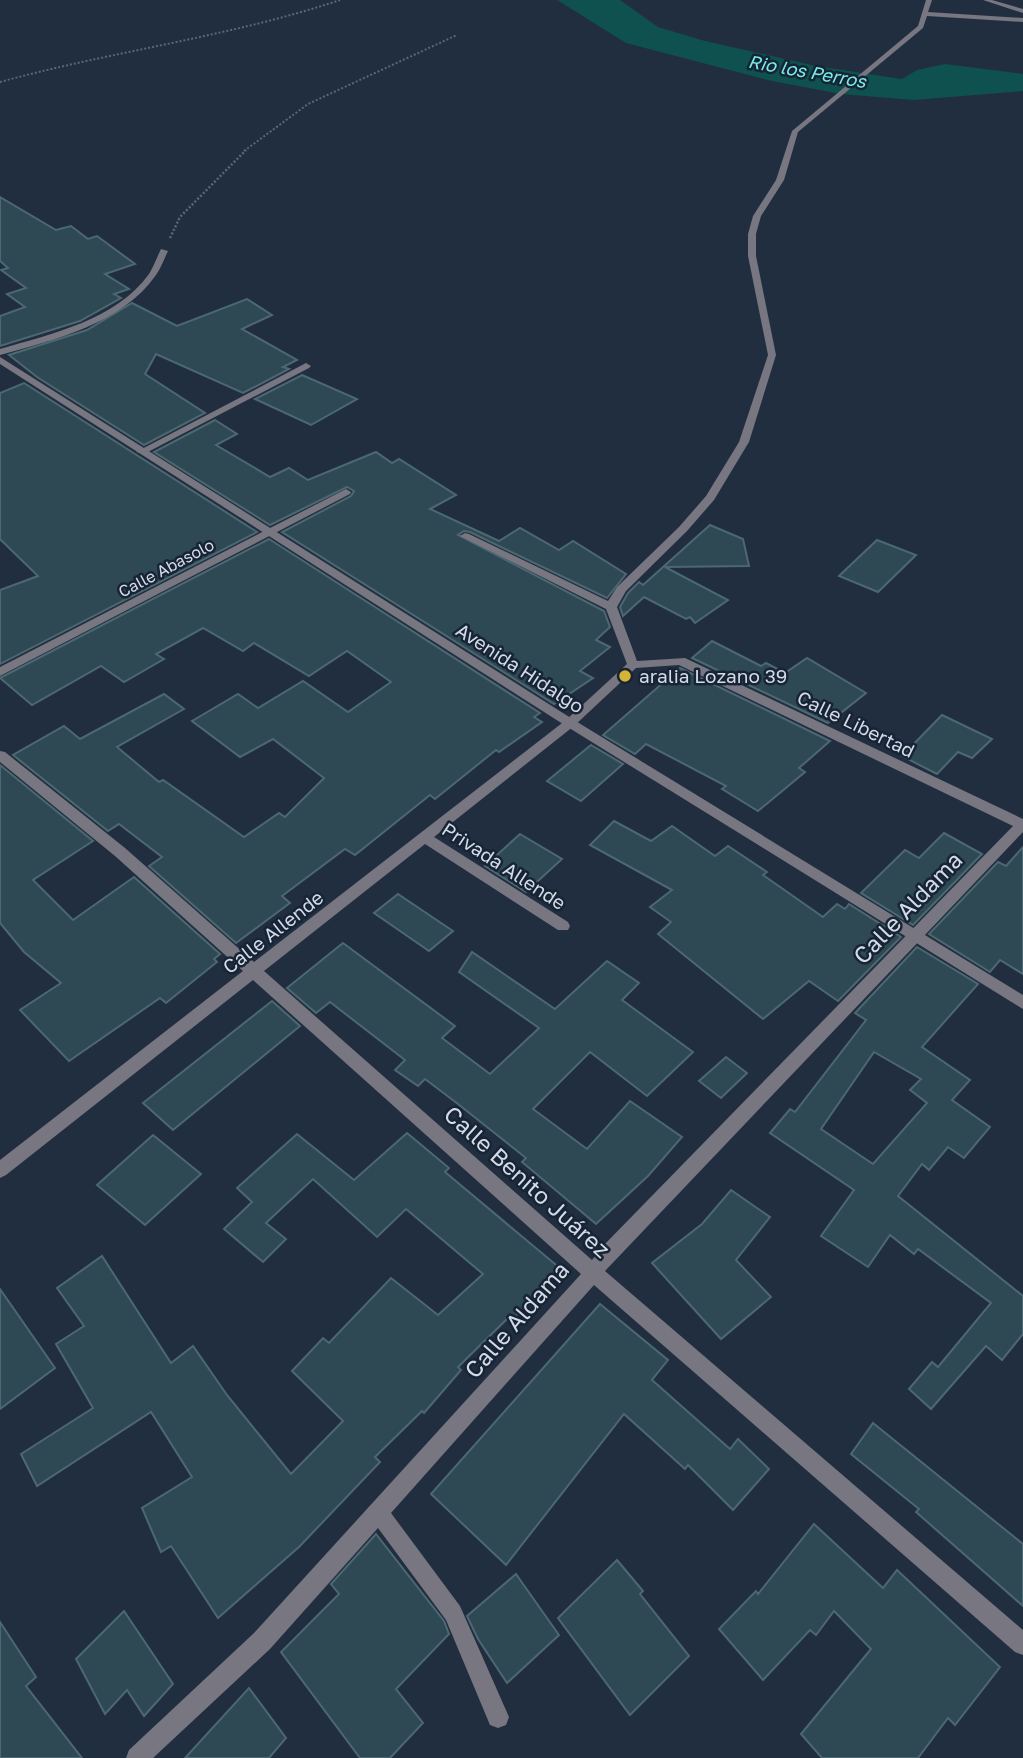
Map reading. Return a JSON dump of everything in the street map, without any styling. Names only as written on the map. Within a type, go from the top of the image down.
[{"type":"street","points":[[611,607],[621,589],[683,530],[710,498],[744,442],[772,355],[752,256],[752,234],[757,216],[780,180],[796,131],[921,27],[929,0]]},
{"type":"street","points":[[986,0],[1023,11]]},
{"type":"street","points":[[927,13],[1023,20]]},
{"type":"street","points":[[0,352],[49,337],[104,314],[146,282],[160,264],[164,251]]},
{"type":"street","name":"Avenida Hidalgo","points":[[0,360],[569,723],[1023,1003]]},
{"type":"street","points":[[141,452],[306,366]]},
{"type":"street","name":"Calle Abasolo","points":[[0,672],[346,492]]},
{"type":"street","points":[[465,536],[611,607],[633,665],[569,723]]},
{"type":"street","name":"Calle Libertad","points":[[633,665],[681,662],[1023,825]]},
{"type":"street","name":"Calle Allende","points":[[0,1170],[569,723]]},
{"type":"street","name":"Calle Benito Juárez","points":[[0,755],[120,852],[592,1271],[657,1324],[1023,1644]]},
{"type":"street","name":"Calle Aldama","points":[[137,1758],[262,1641],[576,1294],[592,1271],[1023,825]]},
{"type":"street","name":"Privada Allende","points":[[425,837],[563,926]]},
{"type":"street","points":[[377,1512],[453,1613],[498,1717]]},
{"type":"path","points":[[0,82],[20,79],[55,67],[275,22],[340,0]]},
{"type":"path","points":[[164,251],[180,217],[235,158],[308,104],[457,35]]},
{"type":"water","name":"Rio los Perros","points":[[557,0],[620,0],[658,27],[705,41],[816,66],[902,79],[917,70],[945,64],[1023,74],[1023,91],[914,100],[841,94],[772,81],[626,43]]},
{"type":"building","points":[[0,197],[56,230],[71,226],[88,239],[97,236],[135,264],[105,274],[129,289],[114,294],[121,298],[80,321],[0,346],[0,316],[25,307],[7,294],[26,288],[1,270],[8,268],[0,261]]},
{"type":"building","points":[[247,299],[272,315],[242,329],[297,360],[283,367],[289,369],[243,393],[156,354],[145,374],[205,413],[144,445],[37,377],[9,355],[87,330],[132,303],[177,326]]},
{"type":"building","points":[[302,375],[357,399],[311,425],[255,399]]},
{"type":"building","points":[[24,383],[257,532],[0,664],[0,590],[38,576],[0,539],[0,393]]},
{"type":"building","points":[[215,420],[237,434],[216,445],[270,477],[289,468],[308,480],[376,452],[392,463],[399,459],[456,495],[430,509],[499,541],[520,528],[559,550],[573,541],[626,574],[607,598],[470,532],[464,531],[458,535],[604,611],[610,627],[596,640],[610,647],[580,671],[593,678],[554,704],[282,532],[351,496],[354,491],[347,487],[270,525],[154,452]]},
{"type":"building","points":[[710,525],[743,539],[749,566],[665,567],[728,600],[695,623],[690,617],[686,619],[644,597],[623,616],[620,607],[628,593],[639,582],[643,585]]},
{"type":"building","points":[[269,539],[540,713],[534,717],[542,722],[499,752],[496,750],[435,799],[430,795],[355,855],[345,849],[282,896],[290,903],[236,943],[149,866],[162,857],[119,824],[108,831],[13,755],[64,726],[80,739],[164,694],[184,709],[117,747],[159,782],[163,780],[244,837],[279,813],[285,817],[324,778],[273,739],[240,757],[192,721],[238,694],[258,708],[303,681],[348,712],[391,682],[347,651],[309,676],[254,643],[243,651],[203,628],[156,654],[164,659],[124,682],[101,666],[32,705],[0,678]]},
{"type":"building","points":[[877,540],[916,555],[878,592],[839,576]]},
{"type":"building","points":[[712,641],[761,666],[766,663],[785,673],[807,658],[866,693],[828,723],[692,658]]},
{"type":"building","points":[[680,668],[830,741],[799,768],[805,772],[758,811],[722,789],[726,786],[646,744],[635,754],[603,735]]},
{"type":"building","points":[[942,715],[992,739],[972,758],[958,752],[937,774],[902,756]]},
{"type":"building","points":[[591,745],[623,764],[581,801],[547,781]]},
{"type":"building","points":[[0,765],[93,841],[33,880],[73,920],[134,877],[220,954],[214,959],[217,962],[166,1003],[160,998],[69,1061],[20,1010],[61,983],[24,952],[0,923]]},
{"type":"building","points":[[614,821],[651,841],[672,826],[715,856],[728,846],[767,872],[763,875],[823,917],[837,904],[845,909],[849,904],[901,937],[838,1001],[809,981],[763,1019],[658,934],[671,922],[650,907],[672,890],[590,845]]},
{"type":"building","points":[[944,833],[982,854],[913,925],[861,893],[905,850],[919,858]]},
{"type":"building","points":[[520,834],[562,859],[526,892],[485,866]]},
{"type":"building","points":[[1023,847],[1023,974],[1000,960],[990,972],[929,934],[998,862],[1006,866]]},
{"type":"building","points":[[398,894],[453,931],[429,951],[374,913]]},
{"type":"building","points":[[343,943],[455,1026],[442,1038],[490,1074],[539,1028],[459,972],[472,952],[555,1009],[607,961],[639,983],[622,1000],[693,1052],[647,1096],[590,1052],[533,1109],[587,1149],[630,1101],[682,1137],[648,1176],[596,1224],[522,1162],[526,1158],[458,1104],[425,1079],[418,1086],[395,1070],[405,1060],[330,1002],[316,1013],[287,988]]},
{"type":"building","points":[[917,947],[978,984],[922,1047],[970,1080],[952,1100],[990,1127],[964,1158],[948,1147],[929,1170],[922,1164],[898,1196],[1023,1296],[1023,1334],[1002,1360],[986,1346],[931,1409],[909,1389],[932,1362],[938,1367],[991,1303],[918,1249],[914,1254],[890,1235],[868,1267],[821,1236],[854,1190],[770,1133],[790,1109],[795,1112],[866,1020],[855,1013]],"holes":[[[874,1052],[921,1079],[910,1090],[927,1103],[873,1164],[821,1129]]]},
{"type":"building","points":[[272,1001],[300,1026],[173,1130],[143,1103]]},
{"type":"building","points":[[726,1057],[747,1073],[721,1098],[699,1081]]},
{"type":"building","points":[[407,1133],[449,1168],[445,1172],[561,1269],[513,1319],[510,1316],[458,1367],[461,1370],[424,1413],[422,1411],[375,1457],[380,1462],[299,1547],[218,1618],[171,1546],[161,1552],[142,1508],[192,1477],[151,1412],[37,1486],[21,1454],[93,1408],[56,1344],[84,1326],[57,1288],[102,1256],[171,1363],[193,1346],[227,1395],[291,1474],[343,1421],[292,1371],[323,1338],[329,1343],[391,1278],[438,1315],[483,1274],[406,1209],[377,1237],[313,1179],[266,1223],[286,1239],[263,1262],[224,1229],[252,1202],[237,1188],[297,1134],[354,1180]]},
{"type":"building","points":[[153,1135],[201,1174],[145,1225],[97,1185]]},
{"type":"building","points":[[731,1190],[770,1217],[736,1260],[771,1297],[721,1339],[652,1263],[702,1224]]},
{"type":"building","points":[[0,1289],[55,1368],[0,1409]]},
{"type":"building","points":[[600,1304],[668,1360],[652,1380],[730,1449],[738,1439],[769,1469],[733,1510],[688,1465],[685,1469],[624,1414],[506,1565],[431,1494]]},
{"type":"building","points":[[873,1423],[1023,1544],[1023,1606],[916,1512],[919,1509],[851,1454]]},
{"type":"building","points":[[814,1524],[883,1588],[897,1570],[1000,1667],[955,1725],[948,1718],[918,1758],[822,1758],[801,1734],[871,1649],[834,1611],[816,1635],[810,1630],[763,1680],[719,1629],[756,1591],[758,1594]]},
{"type":"building","points":[[376,1534],[444,1621],[449,1634],[396,1689],[423,1723],[390,1758],[360,1758],[281,1652],[339,1594],[331,1584]]},
{"type":"building","points":[[617,1560],[643,1591],[640,1594],[689,1656],[630,1715],[558,1618]]},
{"type":"building","points":[[516,1574],[559,1635],[507,1683],[478,1639],[467,1616]]},
{"type":"building","points":[[124,1611],[173,1684],[144,1716],[127,1690],[105,1714],[76,1659]]},
{"type":"building","points":[[0,1622],[36,1677],[26,1686],[82,1758],[0,1758]]},
{"type":"building","points":[[249,1688],[286,1738],[269,1758],[185,1758]]},
{"type":"place","name":"aralia Lozano 39","points":[[625,676]]}]
